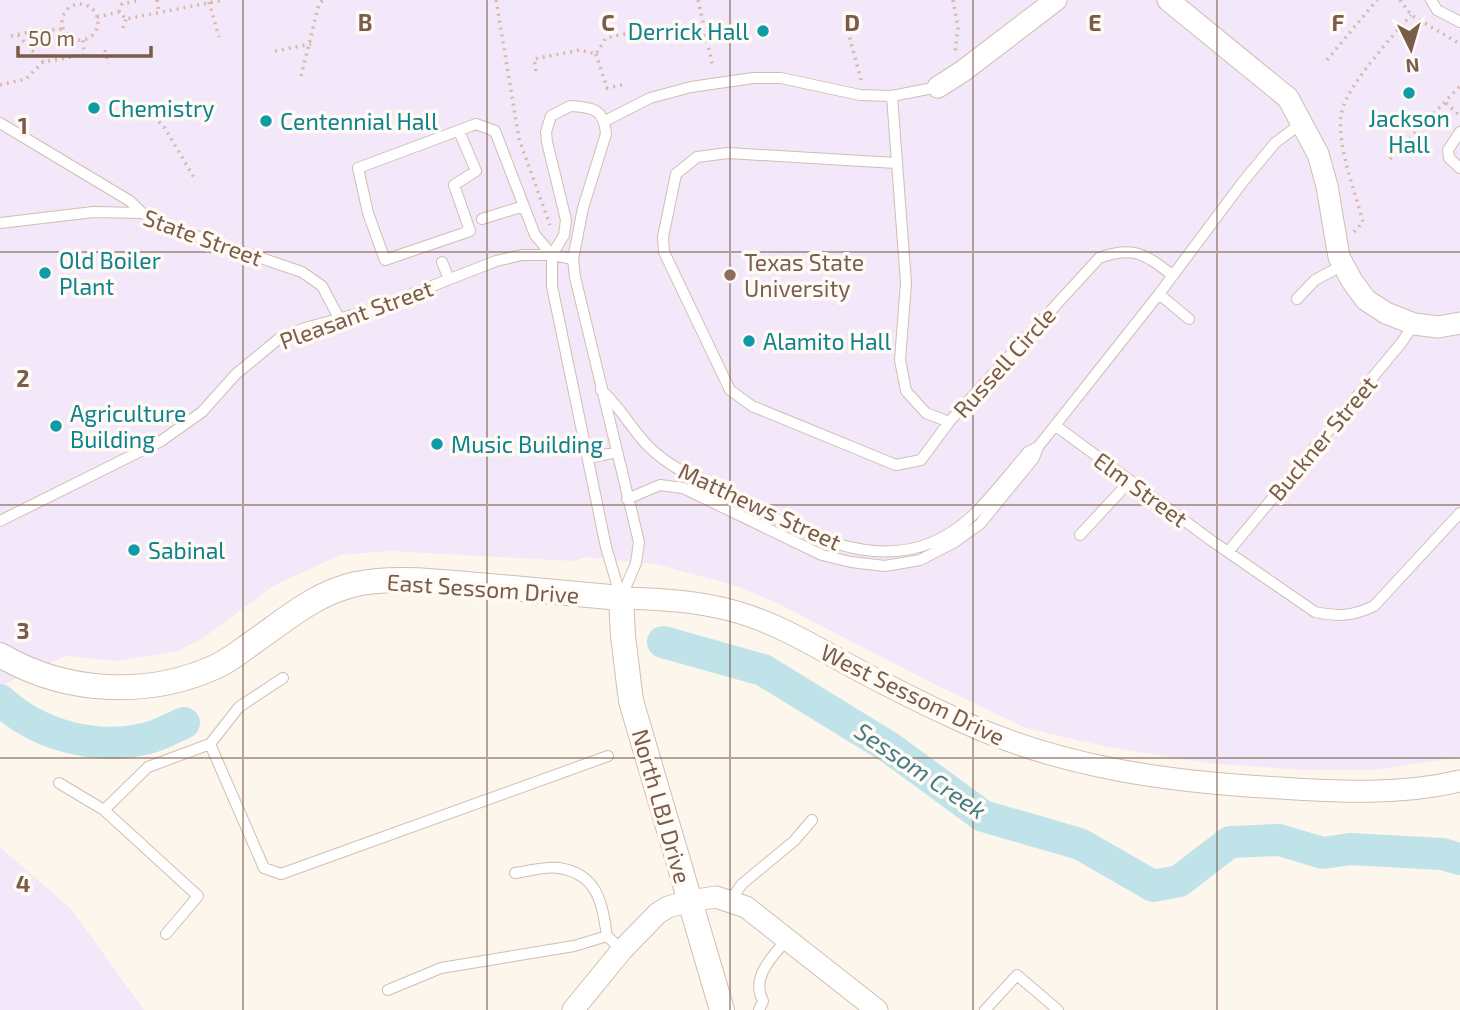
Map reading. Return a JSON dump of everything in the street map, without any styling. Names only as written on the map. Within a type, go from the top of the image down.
[{"type":"street","points":[[938,87],[1056,0]]},
{"type":"street","points":[[1168,0],[1288,98],[1318,154],[1343,265],[1366,300],[1386,313],[1414,324],[1438,327],[1460,323]]},
{"type":"street","name":"East Sessom Drive","points":[[0,655],[24,669],[71,683],[114,688],[156,685],[186,678],[217,666],[304,605],[340,587],[360,583],[424,580],[621,598]]},
{"type":"street","name":"West Sessom Drive","points":[[621,598],[679,600],[740,613],[806,642],[910,698],[962,722],[1044,753],[1090,765],[1191,782],[1321,791],[1408,789],[1460,781]]},
{"type":"street","name":"North LBJ Drive","points":[[621,598],[631,701],[722,1010]]},
{"type":"street","points":[[573,1010],[615,943],[668,907],[716,897],[746,907],[877,1010]]},
{"type":"lane","points":[[1431,0],[1437,10],[1460,22]]},
{"type":"lane","points":[[605,121],[650,99],[691,87],[753,78],[781,78],[860,95],[892,96],[938,87]]},
{"type":"lane","name":"Russell Circle","points":[[892,96],[906,283],[900,360],[906,391],[926,413],[949,422],[1099,258],[1119,251],[1137,252],[1172,275]]},
{"type":"lane","points":[[570,106],[593,109],[605,121],[603,147],[583,208],[573,259],[600,389],[639,542],[636,563],[621,598],[606,547],[552,286],[552,255],[564,235],[566,220],[545,132],[548,121],[558,111],[570,106]]},
{"type":"lane","name":"Matthews Street","points":[[627,499],[660,485],[683,488],[822,555],[851,562],[885,566],[920,559],[955,542],[980,524],[1034,458],[1038,447],[1275,143],[1303,122]]},
{"type":"lane","points":[[0,123],[130,201],[142,213]]},
{"type":"lane","points":[[459,131],[475,171],[454,185],[470,232],[385,260],[368,213],[358,168],[476,124],[495,131],[535,235],[552,255]]},
{"type":"lane","points":[[1460,132],[1448,150],[1449,158],[1460,168]]},
{"type":"lane","points":[[896,163],[728,153],[697,157],[676,174],[663,236],[664,252],[730,390],[752,406],[896,465],[921,460],[949,422]]},
{"type":"lane","points":[[482,219],[524,206]]},
{"type":"lane","name":"State Street","points":[[0,223],[93,212],[142,213],[164,225],[302,272],[322,286],[339,318]]},
{"type":"lane","name":"Pleasant Street","points":[[0,521],[161,441],[202,412],[236,374],[281,337],[371,310],[496,261],[522,255],[552,255],[573,259]]},
{"type":"lane","points":[[442,262],[449,279]]},
{"type":"lane","points":[[1297,299],[1315,280],[1343,265]]},
{"type":"lane","points":[[1159,294],[1189,319]]},
{"type":"lane","name":"Buckner Street","points":[[1228,552],[1414,324]]},
{"type":"lane","name":"Matthews Street","points":[[600,389],[613,400],[649,447],[670,463],[823,540],[863,552],[891,552],[918,547],[945,536],[972,516],[1028,452],[1038,447]]},
{"type":"lane","name":"Elm Street","points":[[1056,425],[1228,552],[1315,612],[1336,616],[1356,614],[1374,606],[1460,513]]},
{"type":"lane","points":[[588,458],[617,452]]},
{"type":"lane","points":[[1080,535],[1130,481]]},
{"type":"lane","points":[[104,810],[148,767],[209,744],[239,707],[283,678]]},
{"type":"lane","points":[[209,744],[264,868],[281,874],[608,756]]},
{"type":"lane","points":[[59,783],[104,810],[198,896],[166,934]]},
{"type":"lane","points":[[730,901],[742,884],[794,841],[811,820]]},
{"type":"lane","points":[[388,990],[440,968],[573,946],[615,943],[597,891],[583,876],[557,867],[515,873]]},
{"type":"lane","points":[[759,1010],[763,1001],[757,984],[761,974],[788,938]]},
{"type":"lane","points":[[985,1010],[1017,975],[1058,1010]]},
{"type":"path","points":[[119,12],[121,2],[140,0]]},
{"type":"path","points":[[157,0],[159,12]]},
{"type":"path","points":[[126,19],[224,0]]},
{"type":"path","points":[[301,76],[319,4],[323,0]]},
{"type":"path","points":[[496,0],[519,139],[550,222],[549,230]]},
{"type":"path","points":[[698,0],[713,68]]},
{"type":"path","points":[[953,0],[958,28],[953,62]]},
{"type":"path","points":[[1327,60],[1377,0]]},
{"type":"path","points":[[1400,0],[1411,15],[1460,44]]},
{"type":"path","points":[[75,2],[87,5],[97,17],[98,23],[93,34],[83,40],[71,38],[63,29],[62,16],[75,2]]},
{"type":"path","points":[[209,2],[219,37]]},
{"type":"path","points":[[97,17],[119,12]]},
{"type":"path","points":[[119,12],[126,19]]},
{"type":"path","points":[[1354,233],[1363,222],[1342,141],[1342,111],[1348,94],[1411,15]]},
{"type":"path","points":[[123,28],[126,19]]},
{"type":"path","points":[[845,24],[862,82]]},
{"type":"path","points":[[11,36],[63,29]]},
{"type":"path","points":[[622,85],[607,88],[596,54],[606,38],[639,31]]},
{"type":"path","points":[[18,35],[43,62]]},
{"type":"path","points":[[0,85],[26,79],[43,62],[84,55],[83,40]]},
{"type":"path","points":[[275,51],[311,44]]},
{"type":"path","points":[[105,50],[108,64]]},
{"type":"path","points":[[536,71],[534,59],[580,50],[596,54]]},
{"type":"path","points":[[1390,159],[1460,86]]},
{"type":"path","points":[[139,102],[164,127],[195,178]]},
{"type":"path","points":[[1446,103],[1460,116]]},
{"type":"shaded area","name":"Texas State University","points":[[0,0],[1460,0],[1460,757],[1374,770],[1302,770],[1207,763],[1107,747],[1026,728],[779,604],[737,586],[655,564],[587,557],[574,561],[390,551],[340,555],[273,586],[203,638],[175,652],[116,661],[66,656],[0,686]]},
{"type":"shaded area","points":[[0,847],[71,909],[144,1010],[0,1010]]},
{"type":"waterway","name":"Sessom Creek","points":[[663,642],[763,670],[890,748],[983,816],[1080,844],[1153,886],[1179,881],[1230,842],[1279,840],[1323,853],[1350,849],[1442,854],[1460,859]]},
{"type":"waterway","name":"Sessom Creek","points":[[0,700],[32,723],[89,741],[129,742],[148,738],[184,723]]},
{"type":"place","name":"Derrick Hall","points":[[763,31]]},
{"type":"place","name":"Jackson Hall","points":[[1409,93]]},
{"type":"place","name":"Chemistry","points":[[94,108]]},
{"type":"place","name":"Centennial Hall","points":[[266,121]]},
{"type":"place","name":"Old Boiler Plant","points":[[45,273]]},
{"type":"place","name":"Texas State University","points":[[730,275]]},
{"type":"place","name":"Alamito Hall","points":[[749,341]]},
{"type":"place","name":"Agriculture Building","points":[[56,426]]},
{"type":"place","name":"Music Building","points":[[437,444]]},
{"type":"place","name":"Sabinal","points":[[134,550]]}]
